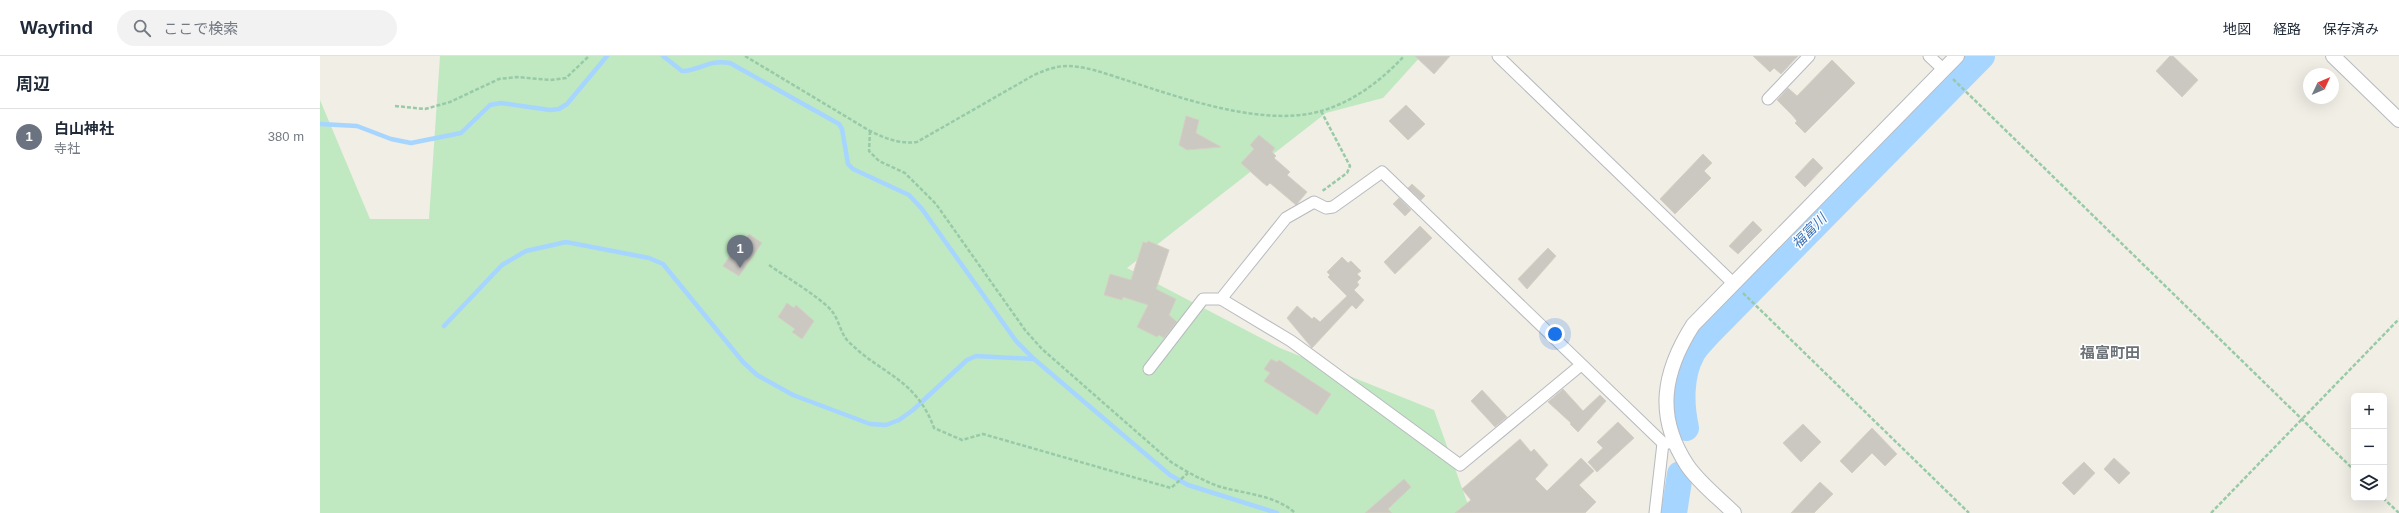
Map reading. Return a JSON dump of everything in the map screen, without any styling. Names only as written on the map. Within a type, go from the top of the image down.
[{"type":"street","points":[[1498,56],[1738,288]]},
{"type":"street","points":[[1768,99],[1809,56]]},
{"type":"street","points":[[1929,56],[1947,73]]},
{"type":"street","points":[[1655,513],[1668,443],[1666,407],[1669,372],[1678,349],[1693,325],[1738,288],[1947,73],[1957,56]]},
{"type":"street","points":[[2333,56],[2399,120]]},
{"type":"street","points":[[1221,299],[1286,218],[1314,202],[1326,208],[1333,208],[1382,172],[1581,365],[1668,443],[1688,466],[1734,513]]},
{"type":"street","points":[[1149,369],[1203,299],[1221,299],[1291,341],[1460,465],[1581,365]]},
{"type":"path","points":[[395,106],[425,109],[450,102],[499,79],[516,77],[550,80],[566,78],[589,56]]},
{"type":"path","points":[[746,56],[870,131],[889,140],[903,144],[917,142],[1034,75],[1054,66],[1069,64],[1251,115],[1289,115],[1321,111],[1360,93],[1390,70],[1404,56]]},
{"type":"path","points":[[1947,73],[2351,467]]},
{"type":"path","points":[[1314,202],[1323,190],[1347,172],[1350,166],[1321,111]]},
{"type":"path","points":[[870,131],[870,151],[879,161],[905,173],[936,204],[1025,330],[1042,349],[1171,462],[1187,474],[1219,486],[1286,504],[1295,513]]},
{"type":"path","points":[[769,265],[830,309],[839,322],[846,341],[904,383],[924,406],[934,428],[962,440],[983,434],[1171,488],[1187,474]]},
{"type":"path","points":[[1738,288],[1968,513]]},
{"type":"path","points":[[2210,513],[2399,319]]},
{"type":"path","points":[[2386,501],[2398,513]]},
{"type":"green space","points":[[440,56],[1421,56],[1383,98],[1326,113],[1127,268],[1280,348],[1434,410],[1471,513],[320,513],[320,100],[370,219],[429,219]]},
{"type":"building","points":[[1415,56],[1450,56],[1434,74]]},
{"type":"building","points":[[1753,56],[1798,56],[1781,74],[1774,68],[1770,72]]},
{"type":"building","points":[[2170,56],[2173,56],[2198,80],[2182,97],[2156,71]]},
{"type":"building","points":[[1832,60],[1855,83],[1805,133],[1795,123],[1797,121],[1792,115],[1777,100],[1788,88],[1797,96]]},
{"type":"building","points":[[1406,105],[1425,124],[1408,140],[1389,121]]},
{"type":"building","points":[[1186,116],[1199,120],[1196,133],[1221,147],[1187,150],[1179,145]]},
{"type":"building","points":[[1259,135],[1275,148],[1272,152],[1276,156],[1274,158],[1290,172],[1287,175],[1307,192],[1296,205],[1270,183],[1267,186],[1241,163],[1254,149],[1250,145]]},
{"type":"building","points":[[1703,154],[1712,163],[1704,171],[1711,178],[1675,214],[1660,199]]},
{"type":"building","points":[[1813,158],[1823,168],[1805,187],[1795,177]]},
{"type":"building","points":[[1412,184],[1425,196],[1421,200],[1408,188]]},
{"type":"building","points":[[1399,198],[1411,210],[1405,216],[1393,204]]},
{"type":"building","points":[[1753,221],[1762,230],[1738,254],[1729,246]]},
{"type":"building","points":[[1420,226],[1432,238],[1395,274],[1384,262]]},
{"type":"building","points":[[749,234],[762,243],[739,276],[723,266],[741,239],[744,241]]},
{"type":"building","points":[[1148,241],[1169,250],[1156,289],[1176,299],[1169,315],[1177,322],[1164,338],[1159,335],[1157,337],[1137,327],[1148,305],[1123,297],[1122,300],[1104,295],[1110,274],[1131,280],[1143,242],[1147,243]]},
{"type":"building","points":[[1548,248],[1556,256],[1527,289],[1518,279]]},
{"type":"building","points":[[1342,257],[1348,263],[1351,261],[1361,271],[1357,274],[1361,278],[1357,282],[1359,285],[1354,290],[1364,300],[1356,309],[1352,305],[1312,348],[1287,318],[1297,306],[1312,319],[1314,317],[1320,322],[1347,296],[1328,277],[1330,275],[1327,272]]},
{"type":"building","points":[[787,303],[794,308],[796,305],[814,321],[802,339],[792,332],[795,329],[778,317]]},
{"type":"building","points":[[1271,359],[1277,362],[1279,360],[1331,394],[1317,415],[1264,381],[1270,373],[1264,369]]},
{"type":"building","points":[[1563,389],[1583,411],[1600,395],[1606,401],[1578,432],[1570,424],[1571,423],[1548,402]]},
{"type":"building","points":[[1482,390],[1507,417],[1495,427],[1471,401]]},
{"type":"building","points":[[1618,422],[1634,438],[1597,472],[1588,462],[1603,448],[1597,442]]},
{"type":"building","points":[[1803,424],[1821,442],[1801,462],[1783,443]]},
{"type":"building","points":[[1872,428],[1897,454],[1885,466],[1872,453],[1852,473],[1840,461]]},
{"type":"building","points":[[1520,439],[1531,452],[1534,449],[1548,465],[1535,479],[1547,491],[1581,458],[1594,471],[1579,485],[1596,502],[1585,513],[1455,513],[1471,500],[1462,489]]},
{"type":"building","points":[[2114,458],[2130,473],[2119,484],[2104,469]]},
{"type":"building","points":[[2084,462],[2095,473],[2074,495],[2062,483]]},
{"type":"building","points":[[1404,479],[1411,487],[1388,509],[1392,513],[1365,513]]},
{"type":"building","points":[[1820,482],[1833,494],[1814,513],[1791,513]]},
{"type":"waterway","points":[[320,124],[357,126],[391,139],[411,143],[461,133],[490,105],[501,103],[550,110],[559,109],[567,104],[607,56]]},
{"type":"waterway","points":[[663,56],[682,71],[695,69],[716,62],[730,63],[839,124],[842,129],[848,164],[853,169],[909,195],[922,209],[1016,341],[1034,359]]},
{"type":"waterway","name":"福富川","points":[[1686,428],[1683,410],[1685,372],[1688,363],[1698,345],[1982,56]]},
{"type":"waterway","points":[[444,326],[502,265],[526,251],[566,242],[649,258],[663,264],[743,362],[757,375],[793,395],[870,424],[886,425],[899,420],[913,410],[967,360],[976,356],[1034,359],[1170,475],[1188,485],[1277,513]]},
{"type":"waterway","name":"福富川","points":[[1674,513],[1680,474]]},
{"type":"place","name":"白山神社","points":[[740,268]]},
{"type":"district","name":"福富町田","points":[[2110,352]]}]
